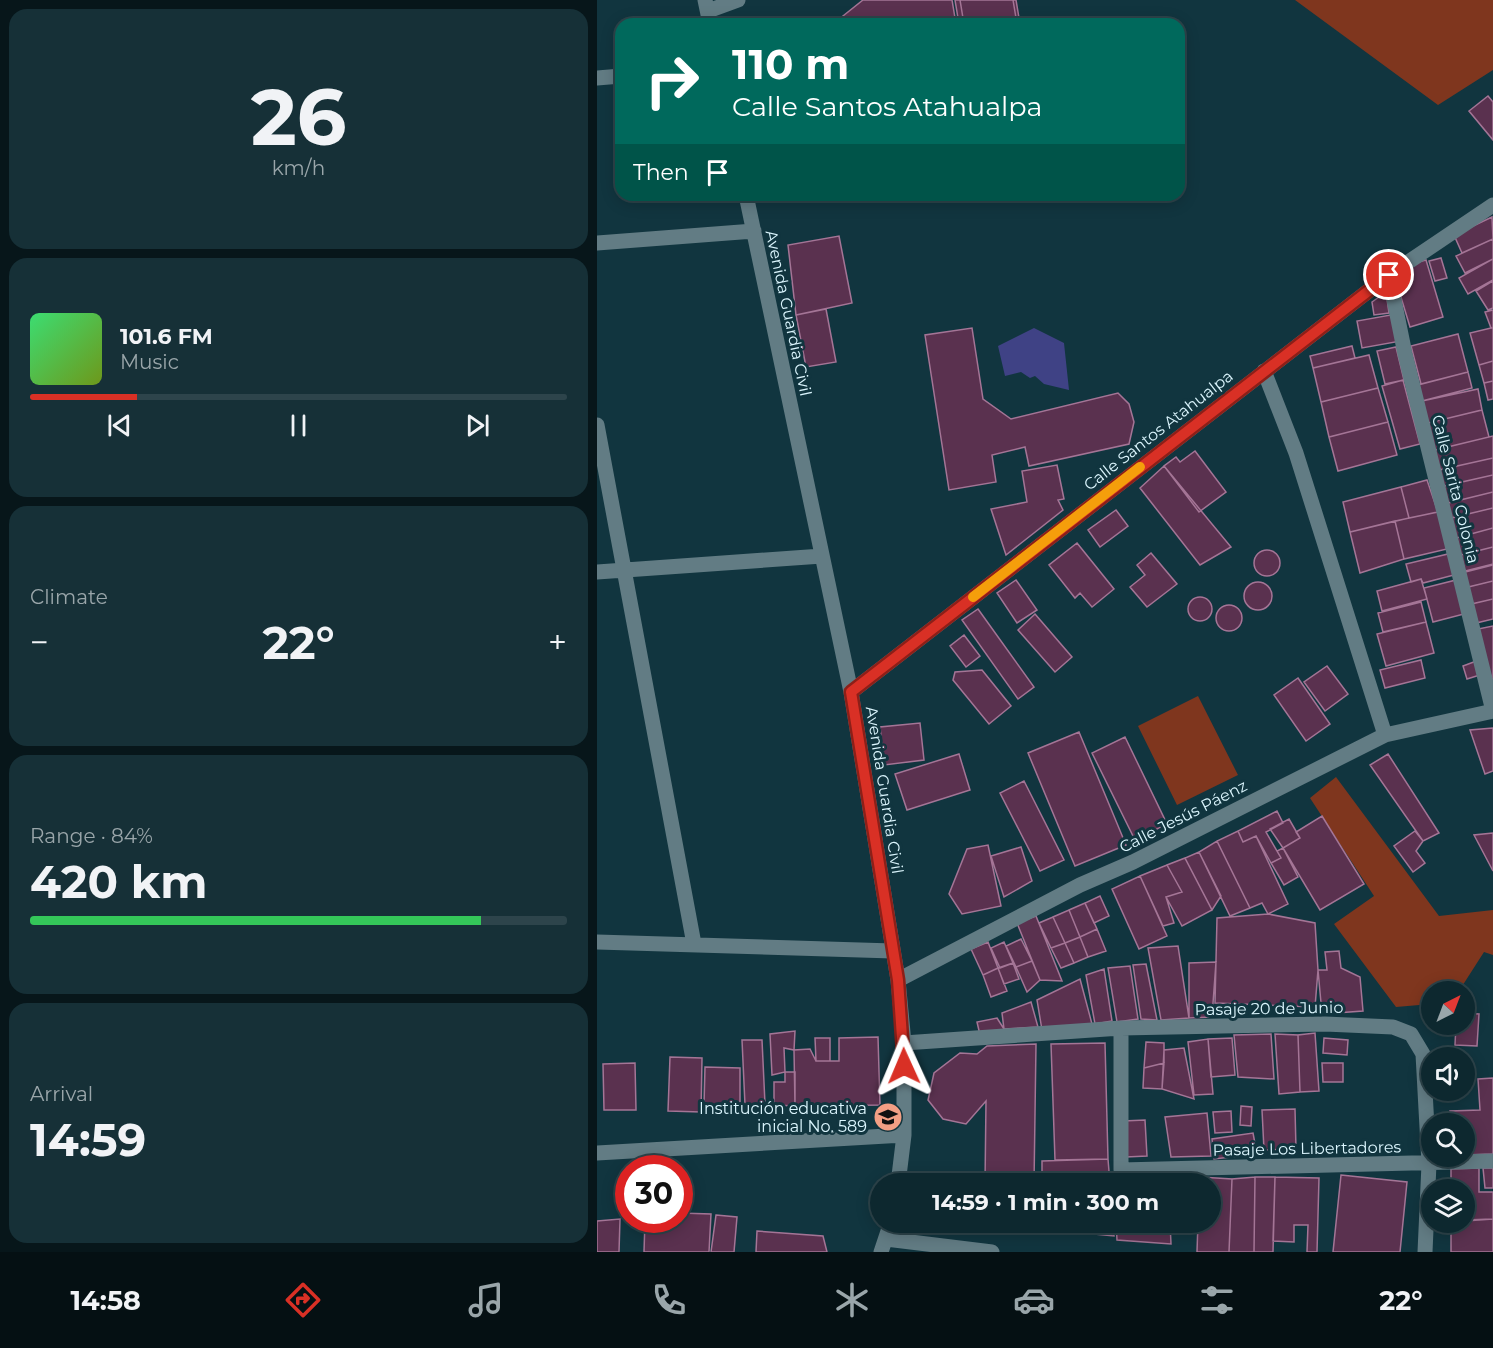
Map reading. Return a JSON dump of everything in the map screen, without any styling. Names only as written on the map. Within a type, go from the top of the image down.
[{"type":"street","points":[[708,12],[738,0]]},
{"type":"street","points":[[597,78],[615,76]]},
{"type":"street","name":"Avenida Guardia Civil","points":[[747,201],[851,692],[898,980],[904,1043],[904,1135],[899,1173]]},
{"type":"street","name":"Calle Santos Atahualpa","points":[[851,692],[1389,275],[1493,205]]},
{"type":"street","points":[[597,243],[754,231]]},
{"type":"street","name":"Calle Sarita Colonia","points":[[1389,275],[1405,354],[1493,711]]},
{"type":"street","points":[[1264,371],[1296,453],[1385,735]]},
{"type":"street","points":[[597,425],[694,944]]},
{"type":"street","points":[[597,572],[822,556]]},
{"type":"street","name":"Calle Jesús Páenz","points":[[898,980],[1080,885],[1133,862],[1385,735],[1493,711]]},
{"type":"street","points":[[597,942],[893,951]]},
{"type":"street","name":"Pasaje 20 de Junio","points":[[904,1043],[1121,1028],[1325,1024],[1393,1027],[1411,1034],[1423,1054],[1426,1113]]},
{"type":"street","name":"Pasaje Los Libertadores","points":[[1121,1028],[1121,1170],[1421,1164]]},
{"type":"street","points":[[597,1153],[904,1135]]},
{"type":"street","name":"Pasaje Los Libertadores","points":[[1475,1162],[1493,1161]]},
{"type":"street","name":"Pasaje 20 de Junio","points":[[1425,1252],[1429,1167]]},
{"type":"street","points":[[884,1245],[992,1252]]},
{"type":"shaded area","points":[[1295,0],[1493,0],[1493,70],[1438,105]]},
{"type":"shaded area","points":[[1034,328],[1064,343],[1069,390],[1044,384],[1035,376],[1030,378],[1021,372],[1005,376],[998,346]]},
{"type":"shaded area","points":[[1198,696],[1238,775],[1177,805],[1138,726]]},
{"type":"shaded area","points":[[1336,777],[1439,916],[1493,910],[1493,955],[1484,952],[1465,981],[1421,981],[1421,1005],[1396,1007],[1334,924],[1374,896],[1310,798]]},
{"type":"building","points":[[863,0],[952,0],[955,18],[840,18]]},
{"type":"building","points":[[955,0],[1013,0],[1016,18],[958,18]]},
{"type":"building","points":[[960,0],[1016,0],[1019,18],[963,18]]},
{"type":"building","points":[[1488,96],[1493,102],[1493,140],[1469,111]]},
{"type":"building","points":[[1492,217],[1493,239],[1462,253],[1454,235]]},
{"type":"building","points":[[839,236],[852,303],[796,315],[788,245]]},
{"type":"building","points":[[1493,239],[1493,259],[1465,273],[1456,256]]},
{"type":"building","points":[[1441,258],[1447,278],[1435,281],[1429,261]]},
{"type":"building","points":[[1493,259],[1493,280],[1468,294],[1459,278]]},
{"type":"building","points":[[1426,260],[1443,317],[1410,327],[1397,284],[1403,266]]},
{"type":"building","points":[[1493,281],[1493,308],[1488,310],[1476,291]]},
{"type":"building","points":[[1386,292],[1389,313],[1374,315],[1372,302]]},
{"type":"building","points":[[826,309],[836,362],[806,367],[796,315]]},
{"type":"building","points":[[1493,310],[1493,328],[1491,328],[1485,312]]},
{"type":"building","points":[[1396,314],[1401,341],[1362,348],[1357,321]]},
{"type":"building","points":[[972,328],[983,399],[1011,419],[1118,393],[1129,404],[1134,422],[1129,444],[1029,466],[1025,447],[992,455],[996,482],[949,490],[925,335]]},
{"type":"building","points":[[1493,328],[1493,361],[1479,365],[1470,333]]},
{"type":"building","points":[[1458,334],[1468,372],[1421,384],[1411,346]]},
{"type":"building","points":[[1352,346],[1355,358],[1313,368],[1310,356]]},
{"type":"building","points":[[1396,347],[1404,380],[1385,384],[1377,351]]},
{"type":"building","points":[[1369,355],[1378,388],[1321,402],[1313,368]]},
{"type":"building","points":[[1493,361],[1493,381],[1484,383],[1479,365]]},
{"type":"building","points":[[1468,372],[1472,388],[1422,401],[1418,385]]},
{"type":"building","points":[[1403,380],[1420,444],[1400,449],[1382,386]]},
{"type":"building","points":[[1493,381],[1493,399],[1488,400],[1484,383]]},
{"type":"building","points":[[1378,388],[1388,422],[1329,437],[1321,402]]},
{"type":"building","points":[[1478,389],[1482,410],[1428,423],[1422,401]]},
{"type":"building","points":[[1482,410],[1489,437],[1435,450],[1428,423]]},
{"type":"building","points":[[1388,422],[1397,455],[1338,471],[1329,437]]},
{"type":"building","points":[[1493,436],[1493,458],[1439,470],[1435,450]]},
{"type":"building","points":[[1195,451],[1226,492],[1199,512],[1164,466],[1176,457],[1180,462]]},
{"type":"building","points":[[1493,458],[1493,475],[1444,486],[1439,470]]},
{"type":"building","points":[[1057,465],[1064,499],[1058,500],[1063,510],[1006,555],[991,509],[1027,502],[1022,471]]},
{"type":"building","points":[[1164,466],[1231,547],[1200,565],[1140,488]]},
{"type":"building","points":[[1493,475],[1493,492],[1448,503],[1444,486]]},
{"type":"building","points":[[1427,480],[1438,512],[1409,518],[1401,487]]},
{"type":"building","points":[[1401,487],[1409,518],[1350,532],[1343,502]]},
{"type":"building","points":[[1493,492],[1493,508],[1451,518],[1448,503]]},
{"type":"building","points":[[1493,508],[1493,528],[1456,538],[1451,518]]},
{"type":"building","points":[[1116,510],[1128,526],[1100,547],[1088,530]]},
{"type":"building","points":[[1438,512],[1447,549],[1404,559],[1395,521]]},
{"type":"building","points":[[1395,521],[1404,559],[1360,573],[1350,532]]},
{"type":"building","points":[[1493,528],[1493,547],[1461,555],[1456,538]]},
{"type":"building","points":[[1077,543],[1114,589],[1092,607],[1080,593],[1075,598],[1049,565]]},
{"type":"building","points":[[1493,547],[1493,565],[1465,572],[1461,555]]},
{"type":"building","points":[[1267,550],[1276,554],[1280,563],[1276,572],[1267,576],[1258,572],[1254,563],[1258,554]]},
{"type":"building","points":[[1151,553],[1177,584],[1147,607],[1130,587],[1145,575],[1137,565]]},
{"type":"building","points":[[1448,554],[1454,575],[1423,583],[1421,579],[1411,582],[1406,564]]},
{"type":"building","points":[[1493,564],[1493,581],[1464,588],[1461,572]]},
{"type":"building","points":[[1421,579],[1427,599],[1382,611],[1377,591]]},
{"type":"building","points":[[1016,580],[1037,610],[1017,623],[997,593]]},
{"type":"building","points":[[1456,580],[1464,614],[1433,622],[1424,588]]},
{"type":"building","points":[[1493,581],[1493,599],[1467,605],[1464,588]]},
{"type":"building","points":[[1258,582],[1268,586],[1272,596],[1268,606],[1258,610],[1248,606],[1244,596],[1248,586]]},
{"type":"building","points":[[1200,597],[1208,601],[1212,609],[1208,617],[1200,621],[1192,617],[1188,609],[1192,601]]},
{"type":"building","points":[[1493,599],[1493,619],[1472,624],[1467,605]]},
{"type":"building","points":[[1421,602],[1426,622],[1383,632],[1378,613]]},
{"type":"building","points":[[1229,605],[1238,609],[1242,618],[1238,627],[1229,631],[1220,627],[1216,618],[1220,609]]},
{"type":"building","points":[[978,609],[1034,687],[1018,699],[962,620]]},
{"type":"building","points":[[1035,614],[1072,657],[1055,672],[1018,630]]},
{"type":"building","points":[[1426,622],[1434,653],[1386,666],[1377,634]]},
{"type":"building","points":[[1493,626],[1493,684],[1478,629]]},
{"type":"building","points":[[964,635],[980,656],[966,667],[950,646]]},
{"type":"building","points":[[1421,660],[1425,678],[1385,688],[1380,670]]},
{"type":"building","points":[[1479,660],[1483,674],[1467,679],[1463,666]]},
{"type":"building","points":[[1327,666],[1348,694],[1325,711],[1304,682]]},
{"type":"building","points":[[982,670],[1011,706],[989,724],[953,680],[955,672]]},
{"type":"building","points":[[1298,678],[1330,724],[1306,741],[1274,695]]},
{"type":"building","points":[[920,723],[924,760],[884,765],[880,727]]},
{"type":"building","points":[[1493,728],[1493,771],[1485,774],[1470,730]]},
{"type":"building","points":[[1079,732],[1126,845],[1075,866],[1028,753]]},
{"type":"building","points":[[1125,737],[1167,824],[1135,840],[1092,753]]},
{"type":"building","points":[[959,754],[970,790],[907,810],[895,774]]},
{"type":"building","points":[[1388,754],[1439,833],[1423,841],[1370,765]]},
{"type":"building","points":[[1024,781],[1064,860],[1040,871],[1000,793]]},
{"type":"building","points":[[1277,811],[1283,823],[1266,832],[1281,858],[1271,863],[1256,836],[1243,842],[1238,831]]},
{"type":"building","points":[[1322,816],[1364,884],[1320,910],[1283,848],[1300,838],[1296,832]]},
{"type":"building","points":[[1289,819],[1300,838],[1283,848],[1270,829]]},
{"type":"building","points":[[1238,831],[1243,842],[1256,836],[1288,904],[1268,914],[1262,903],[1250,908],[1217,841]]},
{"type":"building","points":[[1415,831],[1423,841],[1416,851],[1425,863],[1413,872],[1394,846]]},
{"type":"building","points":[[1493,833],[1493,871],[1474,835]]},
{"type":"building","points":[[1217,841],[1250,908],[1230,916],[1199,852]]},
{"type":"building","points":[[988,845],[1001,906],[962,914],[949,894],[967,849]]},
{"type":"building","points":[[1021,847],[1032,881],[1004,897],[991,856]]},
{"type":"building","points":[[1283,848],[1298,877],[1284,885],[1271,863],[1281,858],[1277,851]]},
{"type":"building","points":[[1199,852],[1221,896],[1212,910],[1185,858]]},
{"type":"building","points":[[1185,858],[1212,910],[1182,926],[1166,897],[1182,892],[1167,865]]},
{"type":"building","points":[[1167,865],[1182,892],[1166,897],[1174,923],[1163,926],[1140,876]]},
{"type":"building","points":[[1140,876],[1167,936],[1139,949],[1112,889]]},
{"type":"building","points":[[1100,896],[1109,916],[1094,923],[1085,903]]},
{"type":"building","points":[[1085,903],[1097,929],[1080,937],[1069,910]]},
{"type":"building","points":[[1069,910],[1080,937],[1065,943],[1053,917]]},
{"type":"building","points":[[1268,914],[1315,923],[1318,970],[1315,1007],[1215,1003],[1217,918]]},
{"type":"building","points":[[1036,916],[1062,981],[1040,980],[1017,923]]},
{"type":"building","points":[[1053,917],[1065,943],[1051,948],[1039,923]]},
{"type":"building","points":[[1097,929],[1106,951],[1088,957],[1080,937]]},
{"type":"building","points":[[1080,937],[1088,957],[1074,963],[1065,943]]},
{"type":"building","points":[[1021,939],[1032,961],[1016,967],[1006,946]]},
{"type":"building","points":[[988,942],[998,968],[983,975],[971,949]]},
{"type":"building","points":[[1004,942],[1013,963],[1000,968],[991,948]]},
{"type":"building","points":[[1065,943],[1074,963],[1061,968],[1051,948]]},
{"type":"building","points":[[1178,946],[1189,1018],[1161,1020],[1148,948]]},
{"type":"building","points":[[1339,951],[1341,968],[1360,977],[1363,1011],[1322,1014],[1318,970],[1327,970],[1325,952]]},
{"type":"building","points":[[1032,961],[1040,980],[1027,992],[1016,967]]},
{"type":"building","points":[[1216,962],[1212,1017],[1189,1018],[1189,963]]},
{"type":"building","points":[[1013,963],[1019,979],[1004,984],[998,968]]},
{"type":"building","points":[[1146,964],[1157,1020],[1141,1019],[1133,965]]},
{"type":"building","points":[[1130,966],[1138,1019],[1117,1022],[1108,968]]},
{"type":"building","points":[[998,968],[1007,991],[991,997],[983,975]]},
{"type":"building","points":[[1104,969],[1112,1021],[1095,1024],[1086,975]]},
{"type":"building","points":[[1080,979],[1092,1024],[1042,1030],[1037,1000]]},
{"type":"building","points":[[1031,1002],[1038,1027],[1004,1029],[1002,1013]]},
{"type":"building","points":[[1475,1014],[1479,1014],[1477,1046],[1455,1045],[1455,1035],[1475,1035]]},
{"type":"building","points":[[997,1018],[1004,1029],[980,1035],[977,1022]]},
{"type":"building","points":[[795,1031],[794,1050],[784,1048],[785,1072],[772,1075],[770,1034]]},
{"type":"building","points":[[1315,1033],[1319,1091],[1300,1092],[1298,1035]]},
{"type":"building","points":[[1271,1034],[1274,1079],[1238,1077],[1234,1035]]},
{"type":"building","points":[[1275,1034],[1298,1035],[1300,1092],[1279,1094]]},
{"type":"building","points":[[878,1037],[880,1105],[795,1106],[794,1050],[810,1049],[816,1061],[839,1061],[839,1038]]},
{"type":"building","points":[[815,1038],[830,1038],[830,1061],[816,1061]]},
{"type":"building","points":[[1232,1038],[1235,1075],[1211,1077],[1208,1039]]},
{"type":"building","points":[[1324,1038],[1348,1040],[1347,1055],[1323,1053]]},
{"type":"building","points":[[1208,1039],[1213,1094],[1194,1095],[1188,1042]]},
{"type":"building","points":[[742,1040],[762,1040],[765,1104],[745,1105]]},
{"type":"building","points":[[1146,1042],[1164,1043],[1164,1063],[1144,1068]]},
{"type":"building","points":[[1105,1043],[1108,1159],[1055,1160],[1051,1044]]},
{"type":"building","points":[[1036,1044],[1034,1173],[985,1173],[986,1101],[966,1124],[943,1119],[928,1100],[934,1073],[960,1053],[977,1054],[987,1046]]},
{"type":"building","points":[[1184,1048],[1194,1099],[1162,1089],[1164,1050]]},
{"type":"building","points":[[670,1057],[702,1058],[701,1112],[668,1111]]},
{"type":"building","points":[[635,1063],[636,1110],[604,1110],[603,1064]]},
{"type":"building","points":[[1164,1063],[1162,1089],[1143,1088],[1144,1068]]},
{"type":"building","points":[[1322,1063],[1343,1063],[1343,1082],[1323,1082]]},
{"type":"building","points":[[705,1067],[740,1068],[740,1106],[704,1105]]},
{"type":"building","points":[[785,1072],[795,1072],[795,1106],[774,1105],[774,1082],[785,1082]]},
{"type":"building","points":[[1493,1078],[1493,1154],[1475,1155],[1475,1113],[1450,1113],[1450,1111],[1480,1110],[1478,1079]]},
{"type":"building","points":[[1241,1106],[1252,1107],[1251,1126],[1240,1125]]},
{"type":"building","points":[[1295,1109],[1296,1149],[1264,1150],[1262,1110]]},
{"type":"building","points":[[1231,1111],[1232,1132],[1215,1133],[1213,1112]]},
{"type":"building","points":[[1207,1113],[1211,1156],[1171,1157],[1165,1117]]},
{"type":"building","points":[[1145,1120],[1147,1156],[1126,1157],[1123,1121]]},
{"type":"building","points":[[1253,1133],[1257,1154],[1214,1159],[1212,1139]]},
{"type":"building","points":[[1108,1159],[1109,1173],[1042,1173],[1042,1161]]},
{"type":"building","points":[[1479,1168],[1479,1192],[1493,1192],[1493,1219],[1475,1220],[1475,1179],[1451,1179],[1451,1169]]},
{"type":"building","points":[[1483,1168],[1493,1168],[1493,1188],[1485,1188]]},
{"type":"building","points":[[1341,1175],[1407,1182],[1400,1252],[1333,1252]]},
{"type":"building","points":[[1255,1177],[1275,1177],[1273,1252],[1254,1252]]},
{"type":"building","points":[[1255,1177],[1254,1252],[1229,1252],[1232,1179]]},
{"type":"building","points":[[1275,1177],[1319,1178],[1317,1252],[1307,1252],[1308,1225],[1294,1225],[1294,1242],[1273,1241]]},
{"type":"building","points":[[1221,1178],[1232,1179],[1229,1252],[1197,1252],[1198,1233],[1221,1233]]},
{"type":"building","points":[[693,1213],[711,1214],[709,1252],[644,1252],[645,1233],[693,1233]]},
{"type":"building","points":[[716,1215],[737,1217],[734,1252],[711,1252]]},
{"type":"building","points":[[615,1219],[615,1233],[620,1233],[619,1252],[597,1252],[597,1221]]},
{"type":"building","points":[[1493,1219],[1493,1252],[1451,1252],[1451,1233],[1475,1233],[1475,1220]]},
{"type":"building","points":[[757,1231],[823,1236],[827,1252],[756,1252]]},
{"type":"building","points":[[1083,1233],[1114,1233],[1114,1236]]},
{"type":"building","points":[[1117,1233],[1170,1233],[1171,1244],[1117,1240]]},
{"type":"slow traffic","points":[[973,597],[1140,467]]},
{"type":"place","name":"Institución educativa inicial No. 589","points":[[888,1117]]},
{"type":"route","points":[[904,1066],[898,980],[851,692],[1389,275]]}]
